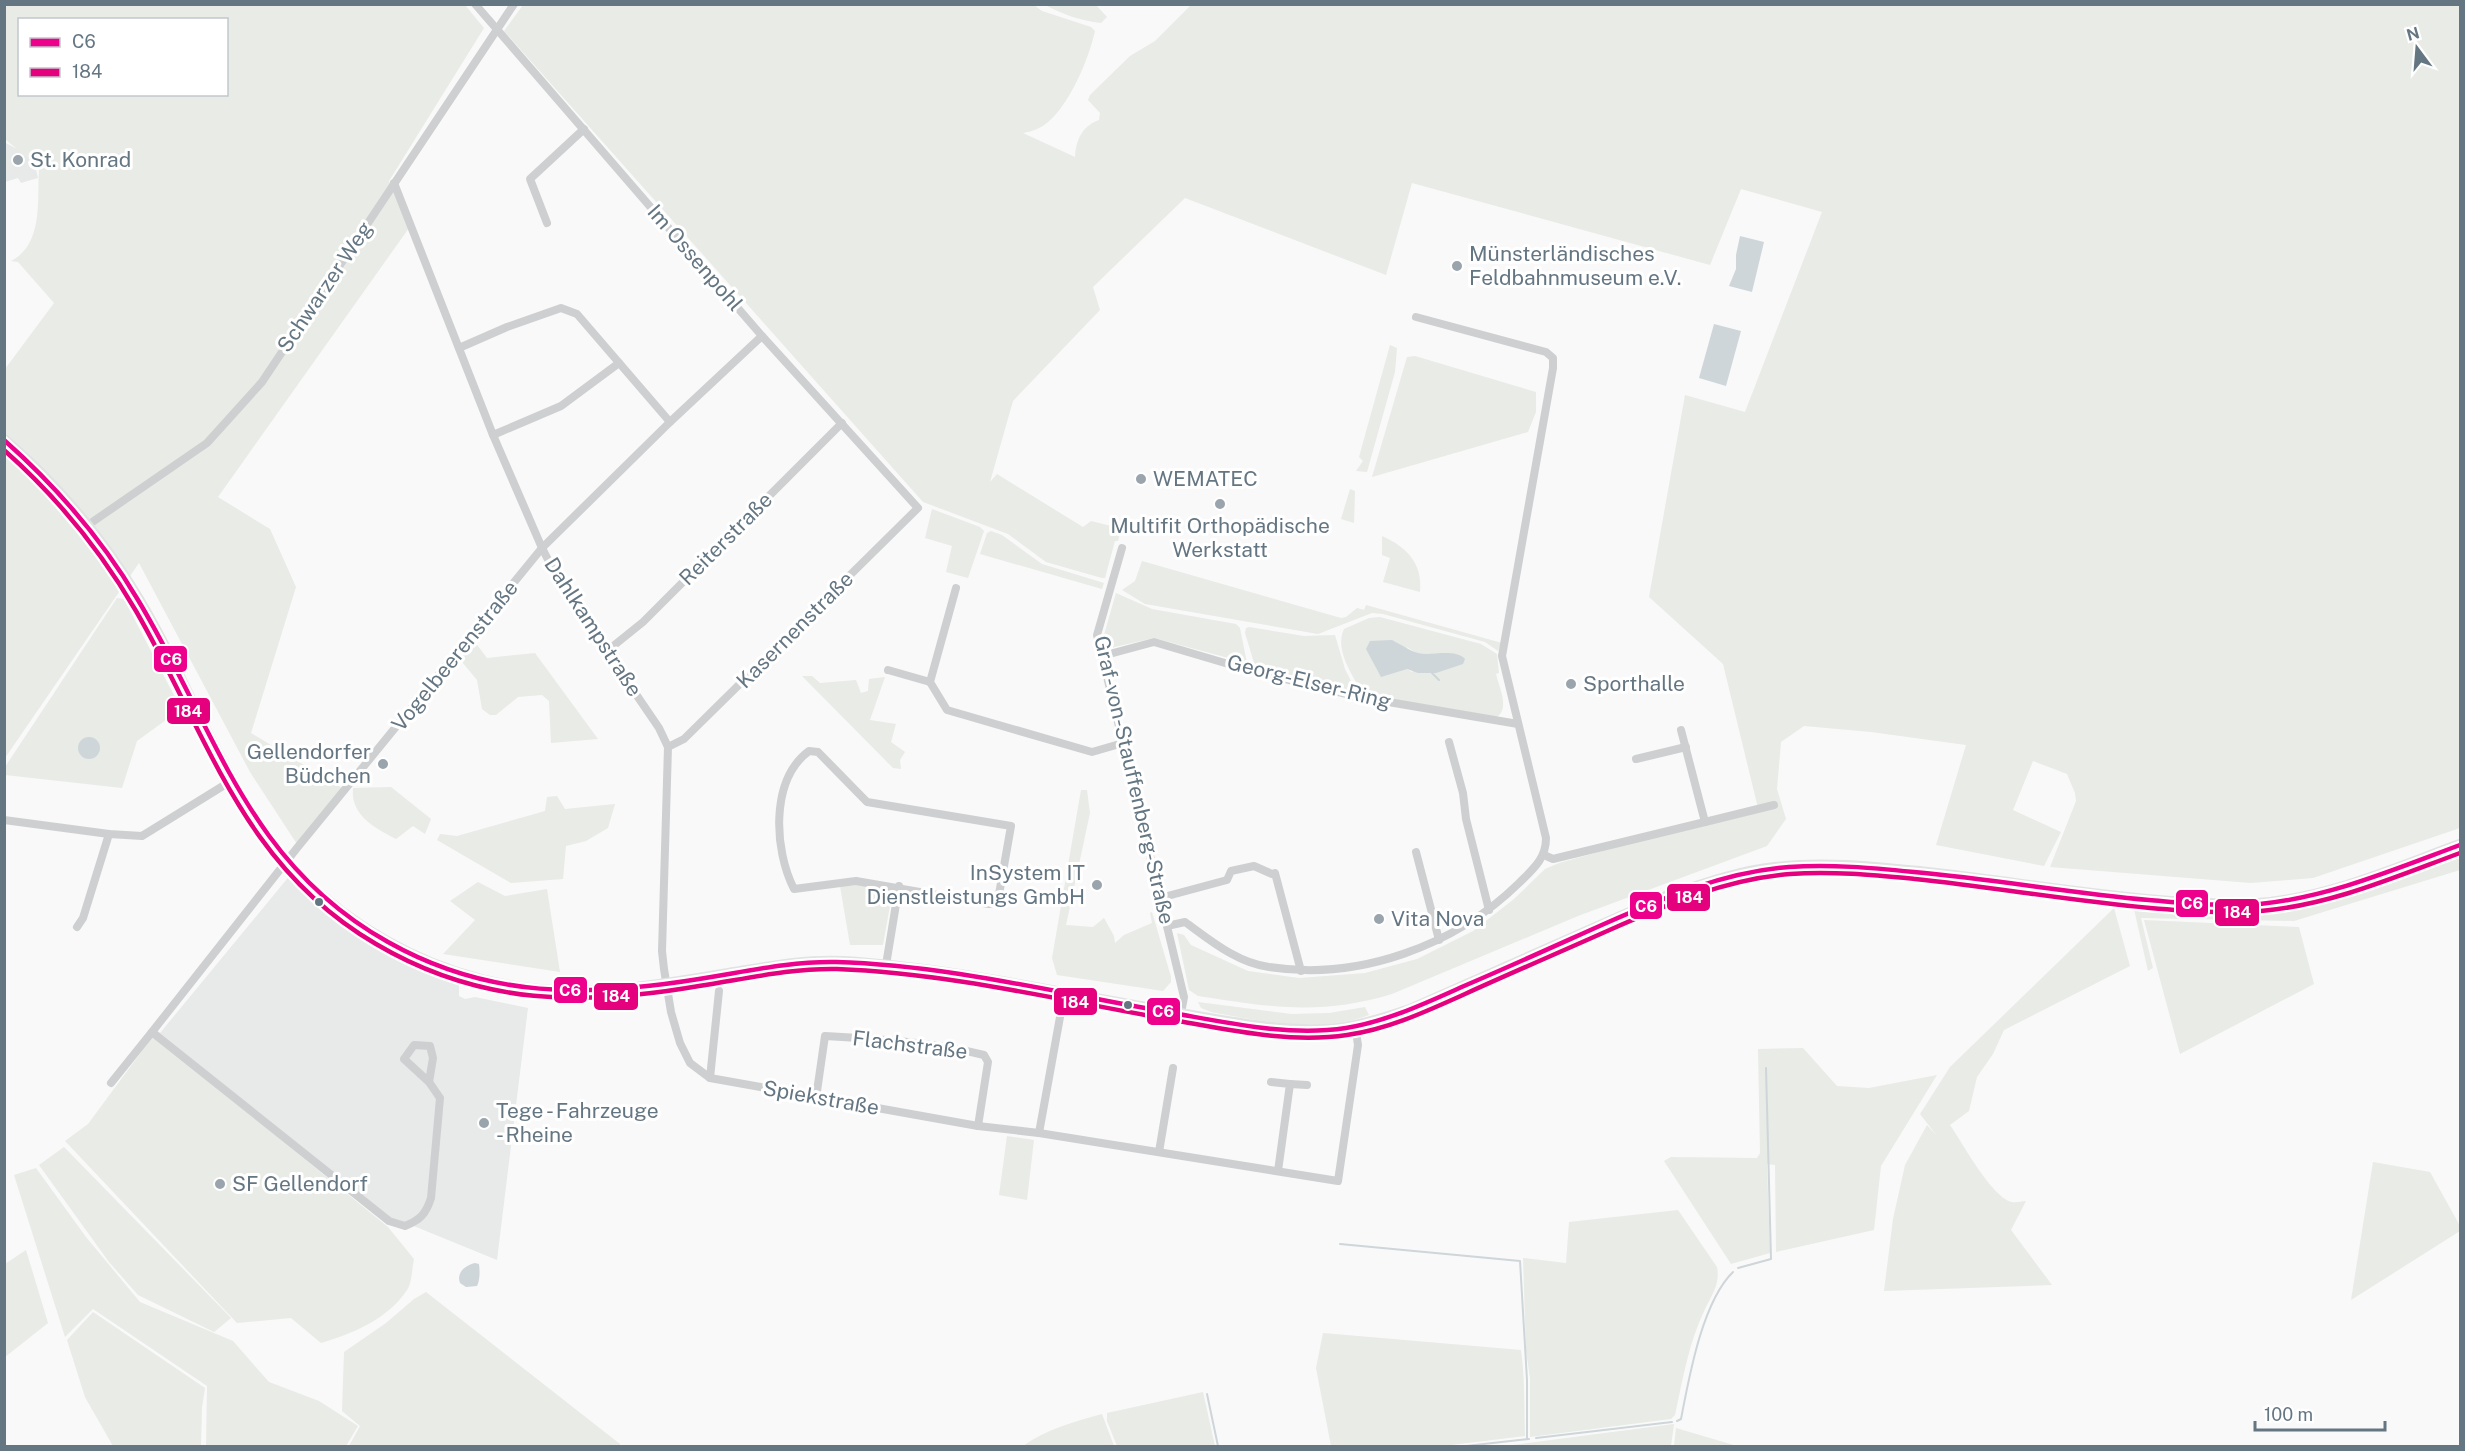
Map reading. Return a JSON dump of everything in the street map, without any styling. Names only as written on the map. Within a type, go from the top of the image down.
[{"type":"main road","points":[[4,440],[33,464],[88,525],[116,563],[156,630],[231,781],[266,836],[288,862],[321,895],[374,935],[397,949],[449,970],[507,986],[546,992],[586,993],[666,984],[799,963],[838,962],[885,966],[1181,1013],[1305,1030],[1355,1026],[1410,1010],[1666,897],[1705,884],[1762,870],[1818,865],[1863,867],[1974,878],[2127,898],[2213,904],[2255,904],[2320,894],[2460,845]]},
{"type":"street","name":"Im Ossenpohl","points":[[476,4],[762,336],[918,508]]},
{"type":"street","name":"Schwarzer Weg","points":[[88,525],[207,443],[262,382],[514,4]]},
{"type":"street","points":[[547,223],[530,179],[584,129]]},
{"type":"street","name":"Dahlkampstraße","points":[[394,183],[493,435],[542,548],[559,581],[659,728],[668,747],[662,951],[666,984]]},
{"type":"street","points":[[459,348],[507,327],[561,308],[577,314],[670,422]]},
{"type":"street","points":[[1167,926],[1185,922],[1243,959],[1266,967],[1300,971],[1333,969],[1386,959],[1439,940],[1465,927],[1489,910],[1521,881],[1544,855],[1546,838],[1503,656],[1553,358],[1546,352],[1416,317]]},
{"type":"street","name":"Vogelbeerenstraße","points":[[111,1083],[542,548],[670,422],[762,336]]},
{"type":"street","points":[[493,435],[561,406],[619,363]]},
{"type":"street","name":"Reiterstraße","points":[[607,651],[643,622],[842,423]]},
{"type":"street","name":"Kasernenstraße","points":[[668,747],[684,739],[918,508]]},
{"type":"street","name":"Graf-von-Stauffenberg-Straße","points":[[1122,548],[1097,635],[1184,997],[1181,1013]]},
{"type":"street","points":[[930,682],[956,588]]},
{"type":"street","name":"Georg-Elser-Ring","points":[[1102,656],[1154,642],[1252,671],[1370,700],[1518,724]]},
{"type":"street","points":[[888,670],[930,682],[947,710],[1092,752],[1123,743]]},
{"type":"street","points":[[1681,730],[1705,822]]},
{"type":"street","points":[[1449,742],[1463,793],[1466,819],[1489,910]]},
{"type":"street","points":[[1636,759],[1686,747]]},
{"type":"street","points":[[809,751],[818,752],[867,801],[1011,826],[998,900],[989,904],[899,886],[856,880],[794,890],[778,832],[780,802],[782,792],[802,756],[809,751]]},
{"type":"street","points":[[4,820],[142,836],[231,781]]},
{"type":"street","points":[[1544,855],[1553,859],[1774,805]]},
{"type":"street","points":[[77,927],[83,918],[110,834]]},
{"type":"street","points":[[1416,852],[1439,940]]},
{"type":"street","points":[[1160,898],[1227,880],[1231,872],[1254,866],[1272,874],[1275,873],[1300,971]]},
{"type":"street","points":[[885,966],[899,886]]},
{"type":"street","points":[[666,984],[680,1043],[690,1063],[710,1078]]},
{"type":"street","points":[[710,1078],[719,991]]},
{"type":"street","points":[[1039,1133],[1062,1006]]},
{"type":"street","name":"Spiekstraße","points":[[710,1078],[978,1126],[1039,1133],[1338,1181],[1358,1045],[1355,1026]]},
{"type":"street","points":[[152,1032],[389,1221],[405,1226],[418,1221],[426,1212],[431,1198],[440,1098],[429,1082],[404,1059],[414,1045],[429,1046],[433,1058],[429,1082]]},
{"type":"street","name":"Flachstraße","points":[[816,1098],[825,1035],[956,1048],[984,1055],[988,1062],[978,1126]]},
{"type":"street","points":[[1159,1152],[1173,1068]]},
{"type":"street","points":[[1271,1082],[1307,1085]]},
{"type":"street","points":[[1278,1171],[1290,1084]]},
{"type":"shaded area","points":[[5,5],[465,5],[484,28],[389,181],[409,228],[218,497],[270,529],[296,587],[251,733],[342,788],[297,844],[250,772],[139,563],[5,758],[5,369],[54,303],[18,262],[11,261],[22,253],[34,232],[37,220],[39,168],[5,139]]},
{"type":"shaded area","points":[[523,5],[1034,5],[1042,11],[1091,27],[1095,31],[1087,57],[1066,101],[1047,123],[1035,130],[1023,133],[1075,157],[1081,134],[1088,126],[1099,120],[1100,113],[1088,100],[1090,95],[1130,56],[1155,41],[1191,5],[2460,5],[2460,828],[2313,878],[2251,883],[2050,867],[2076,801],[2067,774],[2033,761],[2013,810],[2061,832],[2044,866],[1936,845],[1966,745],[1871,732],[1804,726],[1781,742],[1777,789],[1786,819],[1767,846],[1578,916],[1392,994],[1366,1001],[1318,1007],[1295,1007],[1198,996],[1189,990],[1177,933],[1184,935],[1191,945],[1248,971],[1299,978],[1365,973],[1417,959],[1473,931],[1514,899],[1545,869],[1559,863],[1758,808],[1723,664],[1649,597],[1685,395],[1745,412],[1822,212],[1741,189],[1710,265],[1412,183],[1386,275],[1185,198],[1093,287],[1100,310],[1013,401],[990,482],[997,474],[1083,527],[1091,521],[1115,527],[1114,532],[1120,533],[1118,541],[1115,541],[1105,578],[1102,578],[1046,562],[1008,534],[923,502],[504,31]]},
{"type":"shaded area","points":[[1045,5],[1096,5],[1107,17],[1101,23],[1086,21]]},
{"type":"shaded area","name":"St. Konrad","points":[[4,142],[28,155],[35,165],[38,178],[21,183],[18,178],[5,182]]},
{"type":"shaded area","points":[[1740,236],[1764,242],[1752,292],[1729,286],[1736,269]]},
{"type":"shaded area","points":[[1714,324],[1741,331],[1726,386],[1699,378]]},
{"type":"shaded area","points":[[1390,345],[1397,348],[1395,372],[1367,472],[1356,471],[1363,461],[1359,457]]},
{"type":"shaded area","points":[[1415,356],[1536,392],[1536,412],[1528,432],[1372,477],[1407,357]]},
{"type":"shaded area","points":[[1350,489],[1355,491],[1354,523],[1341,519]]},
{"type":"shaded area","points":[[932,509],[980,527],[984,531],[968,578],[946,572],[952,546],[925,538]]},
{"type":"shaded area","points":[[991,531],[1002,535],[1042,564],[1104,583],[1102,589],[980,554],[987,533]]},
{"type":"shaded area","points":[[1382,536],[1399,545],[1412,558],[1419,573],[1420,592],[1383,582],[1390,558],[1382,555]]},
{"type":"shaded area","points":[[1142,561],[1341,618],[1346,617],[1357,608],[1364,610],[1366,605],[1502,643],[1498,651],[1485,642],[1383,614],[1372,613],[1318,634],[1145,604],[1122,590],[1135,581]]},
{"type":"shaded area","points":[[1116,593],[1152,609],[1236,624],[1240,628],[1247,663],[1154,638],[1106,649],[1104,635]]},
{"type":"shaded area","points":[[117,598],[124,599],[181,709],[137,741],[122,788],[5,775],[5,767]]},
{"type":"shaded area","points":[[1380,617],[1481,644],[1497,654],[1499,673],[1496,674],[1503,703],[1501,713],[1497,717],[1363,694],[1346,663],[1341,645],[1344,629],[1369,618]],"holes":[[[1407,647],[1416,653],[1432,654],[1412,672],[1407,669]]]},
{"type":"shaded area","points":[[1246,628],[1304,636],[1335,635],[1345,669],[1355,689],[1353,691],[1255,666],[1245,633]]},
{"type":"shaded area","points":[[471,637],[487,658],[535,653],[598,739],[551,743],[549,701],[542,695],[518,697],[496,715],[490,715],[482,709],[477,680],[457,656]]},
{"type":"shaded area","points":[[1392,640],[1418,653],[1449,653],[1465,659],[1463,664],[1436,673],[1418,673],[1407,669],[1381,677],[1366,649],[1370,641]]},
{"type":"shaded area","points":[[802,676],[812,676],[820,683],[856,680],[861,693],[868,691],[869,679],[885,677],[870,720],[896,724],[891,742],[905,752],[900,760],[901,769],[893,768]]},
{"type":"shaded area","points":[[89,737],[99,744],[100,748],[93,758],[89,759],[79,752],[78,748],[85,738]]},
{"type":"shaded area","points":[[391,787],[431,819],[425,834],[413,826],[396,839],[372,825],[360,813],[353,797],[353,788]]},
{"type":"shaded area","points":[[1081,790],[1087,790],[1090,813],[1066,925],[1093,927],[1104,918],[1114,936],[1115,943],[1124,935],[1152,923],[1150,913],[1152,912],[1171,977],[1171,982],[1163,991],[1057,975],[1052,958]]},
{"type":"shaded area","points":[[557,796],[565,809],[615,804],[608,828],[586,841],[566,846],[563,879],[511,883],[437,840],[440,834],[457,836],[545,811],[547,797]]},
{"type":"shaded area","points":[[2460,858],[2460,870],[2294,921],[2141,918],[2153,968],[2148,971],[2133,905],[2224,910],[2261,910],[2302,906],[2348,895]]},
{"type":"shaded area","points":[[291,874],[346,921],[413,967],[459,984],[459,996],[465,999],[475,997],[528,1008],[497,1260],[404,1222],[390,1219],[160,1033]]},
{"type":"shaded area","points":[[478,882],[505,896],[547,889],[560,972],[443,954],[475,920],[450,901]]},
{"type":"shaded area","points":[[860,885],[879,888],[887,892],[891,900],[883,945],[850,945],[840,886]]},
{"type":"shaded area","points":[[2114,908],[2130,966],[2004,1030],[1993,1054],[1977,1077],[1969,1111],[1950,1125],[1996,1191],[2012,1202],[2026,1201],[2011,1230],[2052,1285],[1884,1291],[1893,1219],[1905,1165],[1927,1125],[1937,1136],[1920,1114],[1950,1067]]},
{"type":"shaded area","points":[[2144,920],[2299,927],[2314,984],[2180,1054]]},
{"type":"shaded area","points":[[1198,1002],[1291,1014],[1329,1013],[1365,1007],[1369,1015],[1332,1023],[1291,1024],[1211,1012],[1201,1008]]},
{"type":"shaded area","name":"SF Gellendorf","points":[[153,1036],[388,1227],[414,1259],[409,1287],[390,1309],[357,1330],[321,1343],[291,1318],[237,1323],[65,1141],[88,1124]]},
{"type":"shaded area","points":[[1803,1048],[1837,1086],[1869,1088],[1937,1075],[1881,1166],[1874,1230],[1776,1252],[1775,1165],[1767,1164],[1770,1253],[1731,1264],[1664,1161],[1671,1157],[1757,1158],[1760,1153],[1758,1049]]},
{"type":"shaded area","points":[[1007,1136],[1034,1140],[1027,1200],[999,1195]]},
{"type":"shaded area","points":[[64,1147],[231,1318],[214,1332],[138,1295],[109,1262],[39,1165]]},
{"type":"shaded area","points":[[2373,1162],[2430,1172],[2460,1226],[2460,1231],[2351,1300]]},
{"type":"shaded area","points":[[36,1168],[86,1237],[140,1302],[233,1341],[269,1382],[319,1401],[358,1426],[346,1446],[206,1446],[207,1386],[93,1309],[65,1337],[14,1175]]},
{"type":"shaded area","points":[[1678,1210],[1717,1267],[1718,1278],[1691,1346],[1675,1415],[1671,1419],[1530,1437],[1530,1378],[1526,1351],[1523,1258],[1566,1263],[1569,1222]]},
{"type":"shaded area","points":[[26,1250],[48,1323],[5,1357],[5,1264]]},
{"type":"shaded area","points":[[475,1263],[479,1264],[478,1284],[466,1287],[460,1283],[459,1276],[465,1267]]},
{"type":"shaded area","points":[[426,1292],[620,1446],[349,1446],[360,1426],[342,1411],[344,1352]]},
{"type":"shaded area","points":[[93,1312],[205,1388],[201,1446],[113,1446],[85,1397],[67,1340]]},
{"type":"shaded area","points":[[1323,1333],[1521,1350],[1525,1436],[1443,1446],[1331,1446],[1316,1368]]},
{"type":"shaded area","points":[[1203,1392],[1215,1446],[1117,1446],[1107,1421],[1107,1413]]},
{"type":"shaded area","points":[[1102,1414],[1114,1446],[1023,1446],[1051,1431]]},
{"type":"shaded area","points":[[1674,1424],[1671,1446],[1505,1446]]},
{"type":"shaded area","points":[[1676,1428],[1737,1446],[1674,1446]]},
{"type":"waterway","points":[[1432,673],[1439,680]]},
{"type":"waterway","points":[[1738,1268],[1771,1259],[1766,1068]]},
{"type":"waterway","points":[[1340,1244],[1520,1261],[1527,1380],[1527,1439]]},
{"type":"waterway","points":[[1677,1421],[1681,1419],[1698,1341],[1705,1321],[1722,1285],[1733,1272]]},
{"type":"waterway","points":[[1207,1394],[1218,1446]]},
{"type":"waterway","points":[[1536,1438],[1672,1422]]},
{"type":"waterway","points":[[1466,1446],[1529,1439]]},
{"type":"transit line","name":"C6","points":[[4,440],[60,495],[109,556],[138,600],[165,648],[239,790],[267,833],[300,873],[340,910],[388,942],[426,961],[502,984],[540,989],[618,989],[802,963],[878,964],[961,974],[1234,1024],[1279,1030],[1324,1030],[1362,1025],[1406,1011],[1671,896],[1717,880],[1765,870],[1805,866],[1868,868],[2149,900],[2246,905],[2286,900],[2337,889],[2460,845]]},
{"type":"transit line","name":"184","points":[[4,450],[60,506],[108,567],[162,658],[233,795],[260,838],[292,877],[330,912],[376,944],[415,964],[455,980],[494,990],[534,996],[615,997],[785,972],[837,969],[920,976],[1003,988],[1257,1034],[1302,1038],[1325,1037],[1363,1032],[1408,1019],[1672,904],[1718,888],[1766,877],[1806,873],[1868,875],[1944,882],[2150,908],[2247,912],[2287,908],[2338,896],[2460,853]]},
{"type":"place","name":"St. Konrad","points":[[18,160]]},
{"type":"place","name":"Münsterländisches Feldbahnmuseum e.V.","points":[[1457,266]]},
{"type":"place","name":"WEMATEC","points":[[1141,479]]},
{"type":"place","name":"Multifit Orthopädische Werkstatt","points":[[1220,504]]},
{"type":"place","name":"Sporthalle","points":[[1571,684]]},
{"type":"place","name":"Gellendorfer Büdchen","points":[[383,764]]},
{"type":"place","name":"InSystem IT Dienstleistungs GmbH","points":[[1097,885]]},
{"type":"place","name":"Vita Nova","points":[[1379,919]]},
{"type":"place","name":"Tege - Fahrzeuge - Rheine","points":[[484,1123]]},
{"type":"place","name":"SF Gellendorf","points":[[220,1184]]}]
